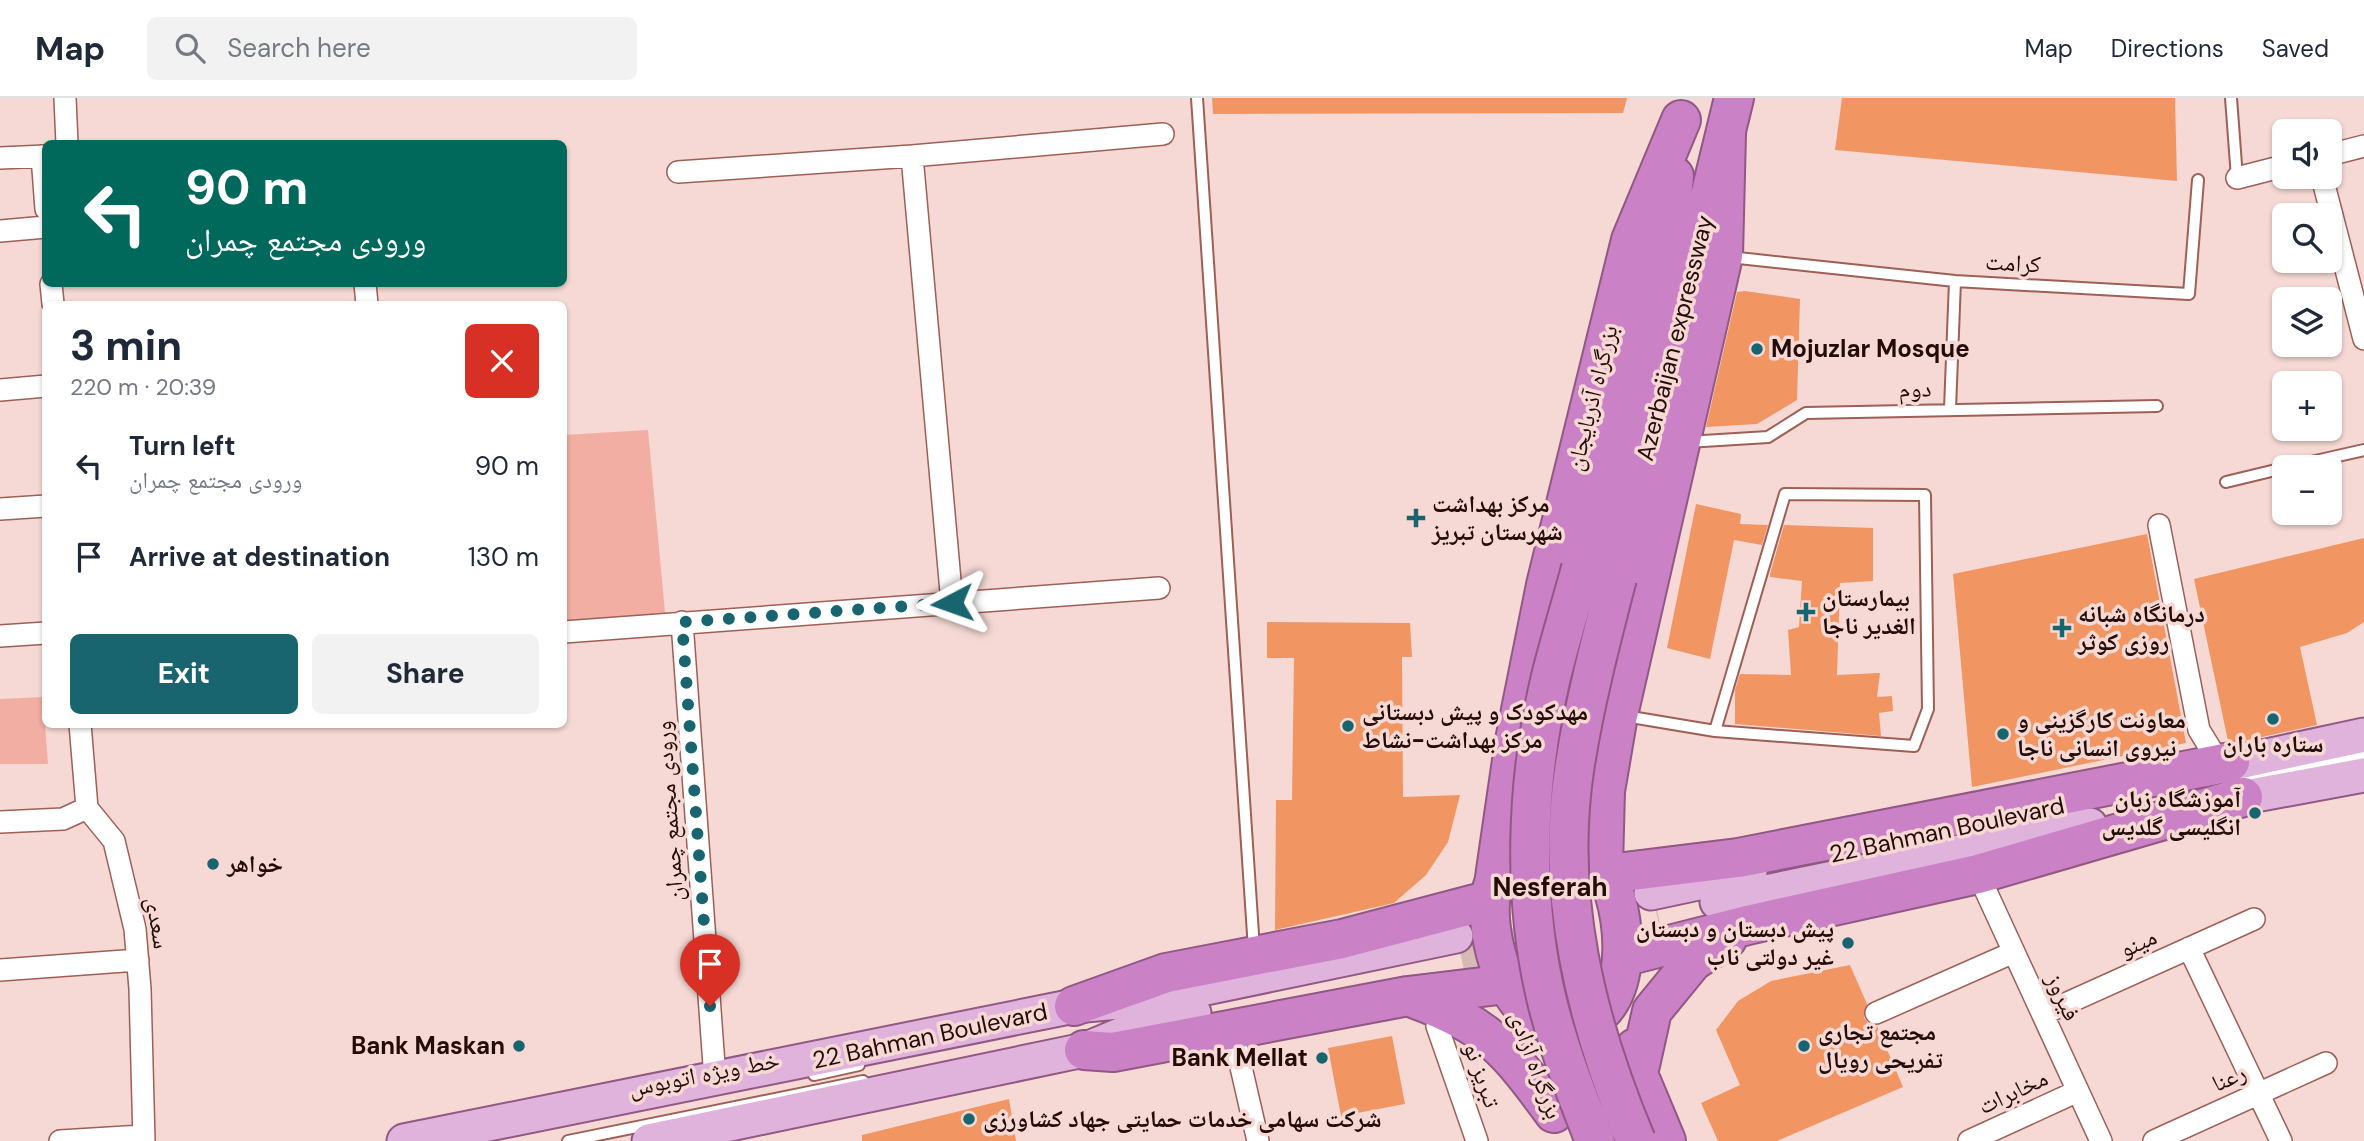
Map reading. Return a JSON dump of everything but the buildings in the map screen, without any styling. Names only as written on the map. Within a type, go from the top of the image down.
[{"type":"highway","name":"Azerbaijan expressway","points":[[1595,1141],[1569,1077],[1548,1003],[1535,928],[1531,847],[1537,764],[1549,683],[1581,568],[1671,206],[1684,109]]},
{"type":"highway","name":"بزرگراه آذربایجان","points":[[1492,896],[1517,728],[1546,585],[1631,240],[1684,109]]},
{"type":"highway","points":[[1666,1141],[1638,1074],[1618,915],[1606,870],[1605,792],[1618,715],[1723,256],[1730,116]]},
{"type":"highway","name":"Azerbaijan expressway","points":[[1636,1141],[1605,1062],[1584,992],[1572,922],[1570,868],[1574,767],[1589,688],[1730,116]]},
{"type":"highway","points":[[1546,585],[1560,610],[1585,626],[1616,626],[1643,611]]},
{"type":"highway","points":[[1606,870],[1738,858],[2224,780]]},
{"type":"highway","points":[[1623,959],[1752,924],[1978,874],[2224,780]]},
{"type":"highway","points":[[1606,870],[1593,849],[1573,836],[1546,832],[1518,842],[1503,863],[1492,896],[1494,941],[1508,986],[1526,1013],[1548,1024],[1575,1025],[1601,1012],[1618,991],[1623,959]]},
{"type":"highway","points":[[1074,1006],[1166,973],[1342,939],[1492,896]]},
{"type":"highway","points":[[1638,1074],[1652,1011],[1693,961],[1752,924]]},
{"type":"highway","points":[[1084,1050],[1113,1052],[1408,996],[1508,986]]},
{"type":"highway","name":"بزرگراه آزادی","points":[[1508,986],[1559,1127]]},
{"type":"highway","points":[[1408,996],[1446,1010],[1478,1027],[1514,1058],[1559,1127]]},
{"type":"main road","name":"22 Bahman Boulevard","points":[[2364,735],[2224,780],[2107,821],[1654,904],[2101,797],[2224,780],[2364,775]]},
{"type":"main road","name":"22 Bahman Boulevard","points":[[404,1141],[972,1029],[1074,1006],[1153,999],[1459,946],[1156,1020],[1084,1050],[649,1141]]},
{"type":"street","points":[[65,98],[67,140]]},
{"type":"street","points":[[678,172],[912,156],[1163,134]]},
{"type":"street","points":[[2342,152],[2364,146]]},
{"type":"street","points":[[0,158],[42,156]]},
{"type":"street","points":[[912,156],[952,603]]},
{"type":"street","points":[[2237,178],[2272,169]]},
{"type":"street","points":[[2325,189],[2364,339]]},
{"type":"street","points":[[0,231],[42,227]]},
{"type":"street","points":[[0,390],[42,386]]},
{"type":"street","points":[[0,509],[42,506]]},
{"type":"street","points":[[2159,525],[2199,730],[2224,780]]},
{"type":"street","points":[[567,632],[1159,588]]},
{"type":"street","name":"ورودی مجتمع چمران","points":[[682,622],[715,1079]]},
{"type":"street","points":[[0,636],[42,633]]},
{"type":"street","points":[[0,822],[63,819],[87,808],[80,728]]},
{"type":"street","name":"سعدی","points":[[87,808],[114,841],[135,929],[143,1138]]},
{"type":"street","name":"فیروز","points":[[1978,874],[2101,1141]]},
{"type":"street","name":"مینو","points":[[2043,1014],[2254,919]]},
{"type":"street","points":[[2189,948],[2281,1141]]},
{"type":"street","points":[[1876,1013],[2014,952]]},
{"type":"street","points":[[0,970],[138,960]]},
{"type":"street","name":"تبریز نو","points":[[1437,1026],[1477,1141]]},
{"type":"street","points":[[1232,1028],[1258,1141]]},
{"type":"street","name":"رعنا","points":[[2154,1141],[2326,1063]]},
{"type":"street","name":"مخابرات","points":[[1969,1141],[2078,1091]]},
{"type":"street","points":[[60,1141],[143,1138]]},
{"type":"lane","points":[[1196,98],[1255,956]]},
{"type":"lane","points":[[2231,98],[2237,178]]},
{"type":"lane","name":"کرامت","points":[[1723,256],[1955,281],[2189,294],[2198,180]]},
{"type":"lane","points":[[1950,409],[1955,281]]},
{"type":"lane","name":"دوم","points":[[1681,442],[1768,437],[1807,413],[2157,406]]},
{"type":"lane","points":[[2342,455],[2364,450]]},
{"type":"lane","points":[[2226,482],[2272,471]]},
{"type":"lane","points":[[1618,715],[1715,731],[1914,746],[1928,709],[1926,495],[1785,494],[1715,731]]},
{"type":"lane","points":[[2224,780],[2285,772],[2364,755]]},
{"type":"lane","points":[[2101,797],[2141,792]]},
{"type":"lane","points":[[882,1058],[972,1029]]},
{"type":"lane","name":"خط ویژه اتوبوس","points":[[803,1077],[869,1062]]},
{"type":"lane","points":[[887,1079],[980,1072]]},
{"type":"lane","name":"خط ویژه اتوبوس","points":[[568,1141],[847,1082],[874,1080]]},
{"type":"shaded area","points":[[648,430],[666,623],[567,632],[567,435]]},
{"type":"shaded area","points":[[42,697],[42,728],[45,728],[48,764],[0,764],[0,699]]},
{"type":"tunnel","points":[[1461,956],[1658,914]]},
{"type":"place","name":"Mojuzlar Mosque","points":[[1757,349]]},
{"type":"place","name":"مرکز بهداشت شهرستان تبریز","points":[[1416,518]]},
{"type":"place","name":"بیمارستان الغدیر ناجا","points":[[1806,612]]},
{"type":"place","name":"درمانگاه شبانه روزی کوثر","points":[[2062,628]]},
{"type":"place","name":"ستاره باران","points":[[2273,719]]},
{"type":"place","name":"مهدکودک و پیش دبستانی مرکز بهداشت-نشاط","points":[[1348,726]]},
{"type":"place","name":"معاونت کارگزینی و نیروی انسانی ناجا","points":[[2003,734]]},
{"type":"place","name":"آموزشگاه زبان انگلیسی گلدیس","points":[[2255,813]]},
{"type":"place","name":"خواهر","points":[[213,864]]},
{"type":"place","name":"پیش دبستان و دبستان غیر دولتی ناب","points":[[1848,943]]},
{"type":"place","name":"Bank Maskan","points":[[519,1046]]},
{"type":"place","name":"مجتمع تجاری تفریحی رویال","points":[[1804,1046]]},
{"type":"place","name":"Bank Mellat","points":[[1322,1058]]},
{"type":"place","name":"شرکت سهامی خدمات حمایتی جهاد کشاورزی","points":[[969,1119]]},
{"type":"district","name":"Nesferah","points":[[1550,887]]},
{"type":"route","points":[[710,1006],[682,622],[952,603]]}]
